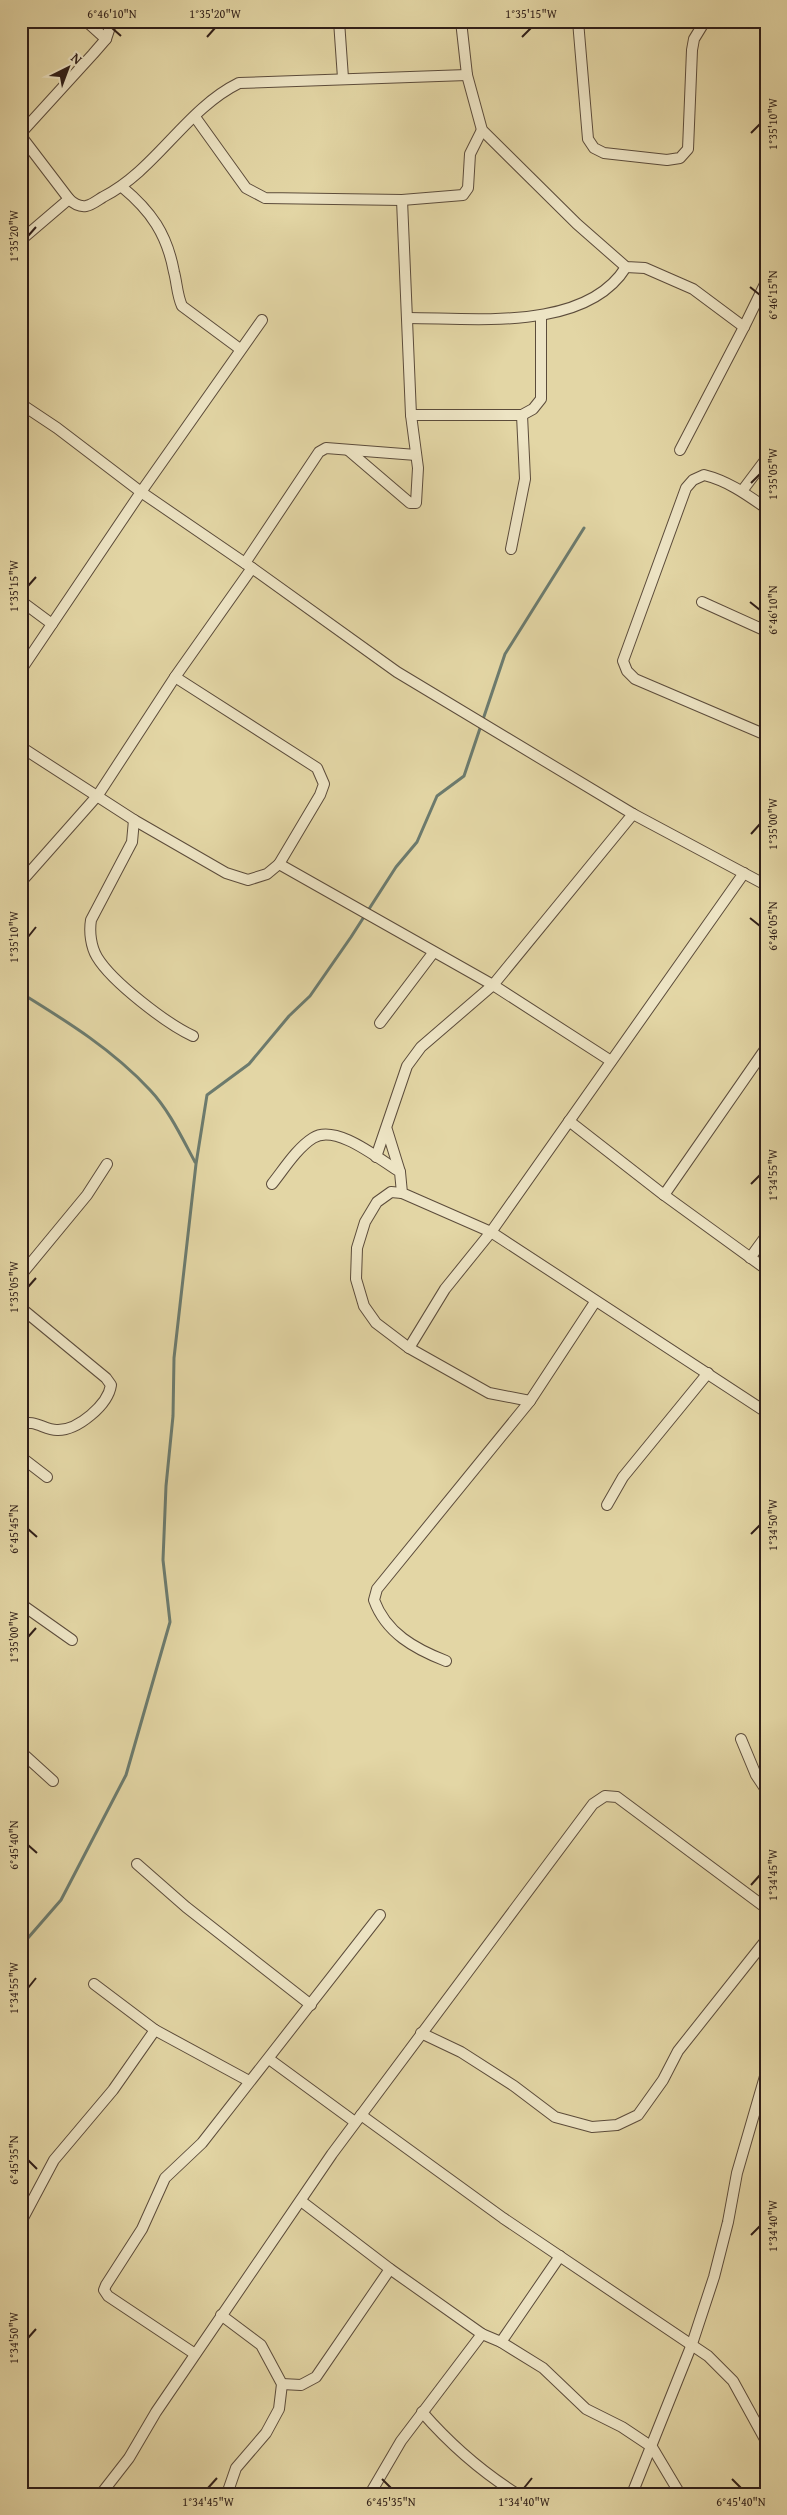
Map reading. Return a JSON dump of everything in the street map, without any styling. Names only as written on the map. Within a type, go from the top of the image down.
[{"type":"street","points":[[86,21],[106,39]]},
{"type":"street","points":[[112,21],[106,39],[21,135],[69,199],[76,205],[87,206],[122,188],[195,117],[229,88],[240,83],[467,75]]},
{"type":"street","points":[[339,21],[343,78]]},
{"type":"street","points":[[461,21],[467,75],[482,130],[577,224],[626,267],[645,268],[693,289],[744,326]]},
{"type":"street","points":[[578,21],[588,139],[594,148],[604,153],[668,160],[680,158],[688,149],[692,50],[694,39],[705,21]]},
{"type":"street","points":[[195,117],[246,188],[256,195],[265,198],[402,200],[463,195],[468,188],[470,154],[482,130]]},
{"type":"street","points":[[122,188],[143,205],[161,230],[174,270],[182,306],[240,349]]},
{"type":"street","points":[[21,240],[69,199]]},
{"type":"street","points":[[348,450],[414,504],[417,500],[418,468],[412,415],[402,200]]},
{"type":"street","points":[[408,318],[541,316],[566,309],[594,297],[613,284],[626,267]]},
{"type":"street","points":[[680,450],[766,282]]},
{"type":"street","points":[[412,415],[522,415],[533,409],[540,399],[541,316]]},
{"type":"street","points":[[21,670],[141,492],[262,320]]},
{"type":"street","points":[[21,404],[57,428],[141,492],[248,565],[397,672],[634,814],[766,885]]},
{"type":"street","points":[[511,549],[525,479],[522,415]]},
{"type":"street","points":[[21,882],[98,795],[176,677],[319,452],[326,448],[416,455]]},
{"type":"street","points":[[742,491],[766,459]]},
{"type":"street","points":[[766,508],[742,491],[720,479],[704,475],[693,480],[686,488],[623,661],[626,672],[635,679],[766,735]]},
{"type":"street","points":[[21,601],[52,624]]},
{"type":"street","points":[[702,602],[766,631]]},
{"type":"street","points":[[21,747],[134,820],[226,874],[248,880],[267,874],[279,864],[320,795],[324,784],[317,768],[176,677]]},
{"type":"street","points":[[376,1157],[387,1130],[407,1066],[421,1047],[492,985],[634,814]]},
{"type":"street","points":[[134,820],[132,842],[92,920],[90,929],[92,945],[98,958],[139,999],[193,1036]]},
{"type":"street","points":[[279,864],[492,985],[611,1061]]},
{"type":"street","points":[[409,1348],[445,1289],[491,1232],[744,873]]},
{"type":"street","points":[[380,1023],[433,953]]},
{"type":"street","points":[[664,1195],[766,1048]]},
{"type":"street","points":[[569,1121],[664,1195],[766,1269]]},
{"type":"street","points":[[387,1130],[400,1172],[402,1193]]},
{"type":"street","points":[[272,1184],[304,1147],[314,1138],[324,1133],[340,1136],[400,1172]]},
{"type":"street","points":[[21,1275],[87,1195],[107,1164]]},
{"type":"street","points":[[530,1402],[489,1393],[409,1348],[376,1323],[364,1306],[356,1279],[357,1248],[365,1222],[377,1202],[391,1192],[402,1193],[491,1232],[595,1302],[766,1412]]},
{"type":"street","points":[[750,1258],[766,1236]]},
{"type":"street","points":[[446,1661],[419,1651],[386,1623],[374,1600],[377,1589],[530,1402],[595,1302]]},
{"type":"street","points":[[21,1308],[106,1378],[111,1385],[110,1391],[91,1416],[68,1429],[57,1430],[35,1423],[21,1425]]},
{"type":"street","points":[[607,1505],[623,1477],[708,1373]]},
{"type":"street","points":[[21,1457],[47,1477]]},
{"type":"street","points":[[21,1604],[72,1640]]},
{"type":"street","points":[[741,1739],[756,1775],[766,1790]]},
{"type":"street","points":[[21,1752],[53,1781]]},
{"type":"street","points":[[101,2494],[129,2458],[144,2431],[221,2315],[358,2119],[593,1804],[605,1796],[617,1797],[766,1908]]},
{"type":"street","points":[[137,1864],[186,1907],[311,2005]]},
{"type":"street","points":[[195,2354],[108,2296],[104,2290],[142,2229],[165,2178],[175,2166],[202,2143],[380,1915]]},
{"type":"street","points":[[421,2033],[461,2052],[514,2086],[555,2117],[592,2127],[617,2125],[638,2116],[663,2080],[678,2051],[766,1940]]},
{"type":"street","points":[[94,1984],[155,2030],[249,2082]]},
{"type":"street","points":[[21,2222],[54,2160],[113,2090],[155,2030]]},
{"type":"street","points":[[269,2058],[708,2356],[732,2381],[766,2441]]},
{"type":"street","points":[[632,2494],[692,2344],[714,2277],[740,2164],[766,2073]]},
{"type":"street","points":[[301,2200],[390,2269],[482,2334],[501,2342],[543,2368],[586,2409],[652,2447],[680,2494]]},
{"type":"street","points":[[501,2342],[560,2256]]},
{"type":"street","points":[[282,2384],[301,2385],[316,2377],[390,2269]]},
{"type":"street","points":[[221,2315],[261,2346],[282,2384],[279,2409],[266,2433],[236,2468],[227,2494]]},
{"type":"street","points":[[370,2494],[422,2412],[482,2334]]},
{"type":"street","points":[[422,2412],[442,2435],[499,2483],[517,2494]]},
{"type":"waterway","points":[[21,1946],[61,1900],[126,1775],[170,1622],[163,1560],[166,1486],[173,1416],[174,1358],[196,1164],[207,1095],[249,1064],[289,1016],[310,996],[396,867],[417,842],[437,796],[464,776],[505,654],[584,528]]},
{"type":"waterway","points":[[21,993],[89,1037],[136,1076],[163,1106],[195,1162]]}]
